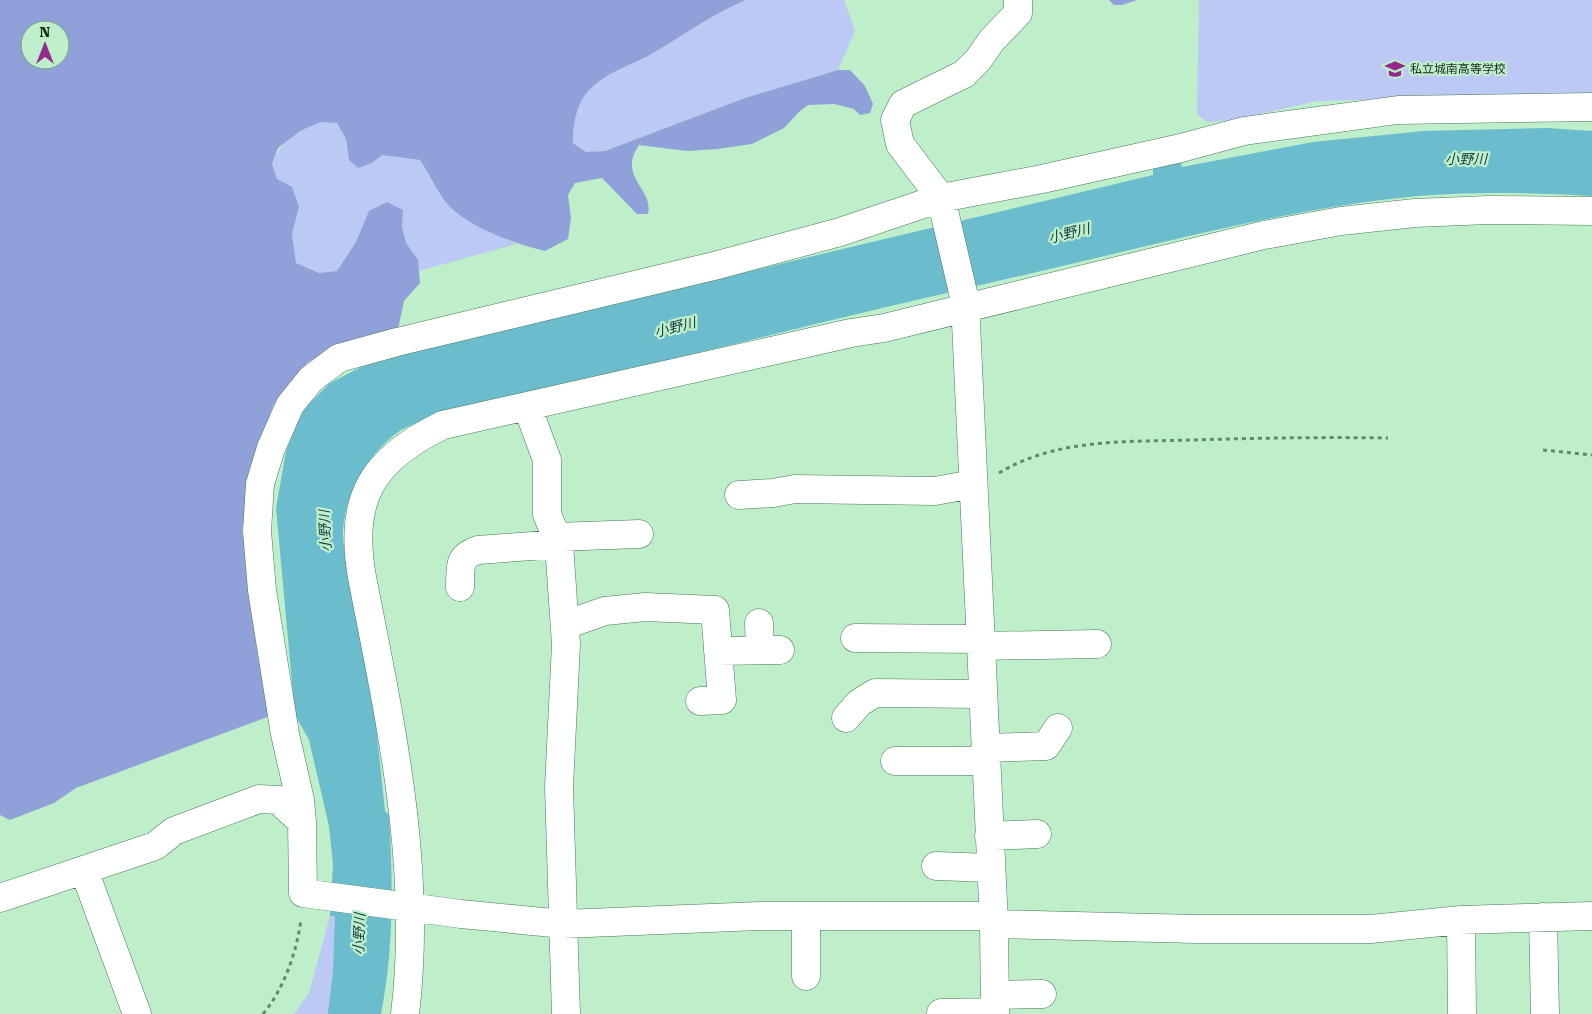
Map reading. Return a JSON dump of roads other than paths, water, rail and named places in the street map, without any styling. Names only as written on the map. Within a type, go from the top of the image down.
[{"type":"street","points":[[995,1007],[994,920],[990,868],[965,304],[942,205],[900,144],[895,120],[903,104],[964,74],[978,60],[992,40],[1018,13],[1018,0]]},
{"type":"street","points":[[1592,107],[1398,110],[1244,131],[1180,148],[1042,179],[743,258],[338,358],[311,379],[290,405],[271,448],[260,484],[256,531],[263,599],[285,734],[300,800],[312,895],[461,914],[563,924],[806,916],[994,920],[1196,930],[1371,930],[1461,920],[1592,916]]},
{"type":"street","points":[[405,1014],[410,966],[398,765],[357,550],[357,527],[362,501],[374,478],[392,456],[414,439],[443,425],[1264,235],[1341,222],[1415,213],[1488,210],[1592,211]]},
{"type":"street","points":[[527,406],[547,460],[547,514],[557,541],[565,625],[566,644],[559,787],[566,1014]]},
{"type":"street","points":[[739,495],[774,493],[795,489],[935,491],[973,484]]},
{"type":"street","points":[[460,586],[462,561],[467,554],[478,550],[639,534]]},
{"type":"street","points":[[565,625],[605,611],[645,607],[715,610],[722,700],[700,701]]},
{"type":"street","points":[[855,638],[1097,644]]},
{"type":"street","points":[[718,651],[766,641]]},
{"type":"street","points":[[846,718],[859,704],[875,693],[982,694]]},
{"type":"street","points":[[895,761],[985,755],[1046,746],[1058,728]]},
{"type":"street","points":[[0,898],[155,846],[174,831],[259,799],[278,800],[302,822]]},
{"type":"street","points":[[989,836],[1036,834]]},
{"type":"street","points":[[936,866],[990,868]]},
{"type":"street","points":[[84,870],[137,1014]]},
{"type":"street","points":[[806,916],[806,976]]},
{"type":"street","points":[[1543,917],[1545,1014]]},
{"type":"street","points":[[1461,920],[1462,1014]]},
{"type":"street","points":[[942,1013],[995,1007],[1042,994]]},
{"type":"water","points":[[1547,128],[1592,131],[1592,196],[1505,193],[1440,194],[1370,202],[1274,218],[1179,238],[425,419],[401,430],[389,439],[369,461],[361,474],[348,502],[343,531],[345,557],[375,715],[385,811],[389,815],[391,865],[390,940],[381,1014],[352,1014],[360,918],[330,916],[333,864],[329,826],[309,740],[295,715],[276,508],[286,451],[302,411],[330,383],[361,367],[398,355],[1153,175],[1153,163],[1179,158],[1182,167],[1313,142],[1424,131]]},
{"type":"waterway","name":"小野川","points":[[352,1014],[357,973],[361,856]]},
{"type":"place","name":"私立城南高等学校","points":[[1395,69]]}]
